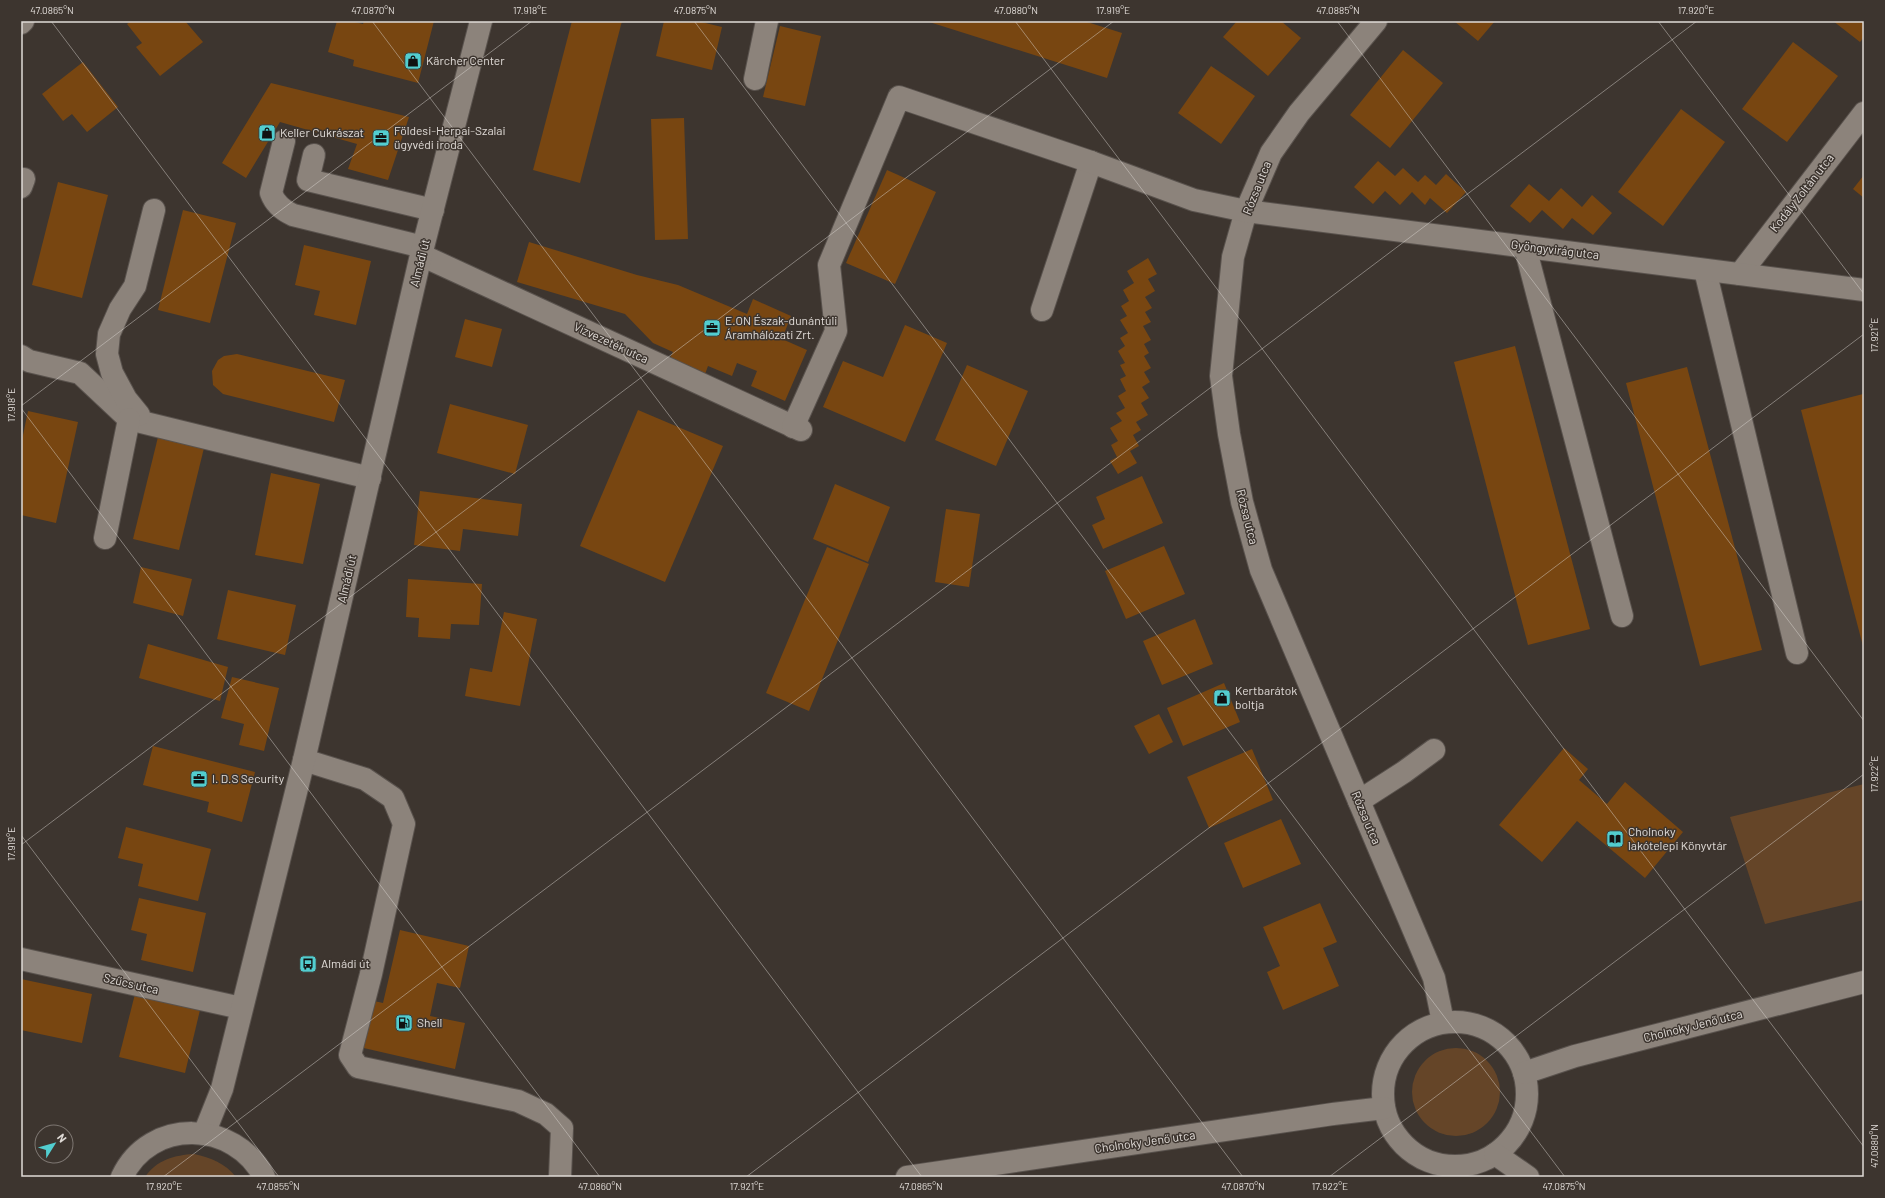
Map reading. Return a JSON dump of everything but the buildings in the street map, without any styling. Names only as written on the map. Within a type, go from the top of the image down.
[{"type":"street","name":"Almádi út","points":[[204,1134],[222,1089],[304,760],[422,251],[481,21]]},
{"type":"street","points":[[755,79],[767,21]]},
{"type":"street","name":"Rózsa utca","points":[[1376,21],[1299,113],[1271,153],[1246,211],[1233,257],[1221,376],[1229,434],[1242,502],[1261,570],[1434,978],[1442,1022]]},
{"type":"street","name":"Gyöngyvirág utca","points":[[797,428],[836,331],[829,265],[900,97],[1091,162],[1194,200],[1246,211],[1864,290]]},
{"type":"street","name":"Kodály Zoltán utca","points":[[1740,274],[1864,113]]},
{"type":"street","name":"Vízvezeték utca","points":[[284,141],[271,192],[277,205],[285,211],[293,215],[422,251],[797,428]]},
{"type":"street","points":[[314,154],[308,180],[433,210]]},
{"type":"street","points":[[1042,310],[1091,162]]},
{"type":"street","points":[[105,538],[137,421],[112,373],[107,354],[109,334],[120,309],[135,286],[154,210]]},
{"type":"street","points":[[1525,247],[1622,616]]},
{"type":"street","points":[[1705,270],[1797,654]]},
{"type":"street","points":[[21,356],[29,361],[80,373],[137,421],[370,478]]},
{"type":"street","points":[[1359,801],[1434,750]]},
{"type":"street","points":[[304,760],[365,779],[393,798],[404,824],[371,974],[350,1056],[358,1067],[518,1101],[546,1114],[562,1128],[560,1177]]},
{"type":"street","name":"Szűcs utca","points":[[21,959],[241,1008]]},
{"type":"street","name":"Cholnoky Jenő utca","points":[[1524,1073],[1575,1056],[1864,982]]},
{"type":"street","points":[[1442,1022],[1464,1022],[1484,1027],[1501,1039],[1515,1054],[1524,1073],[1527,1096],[1523,1118],[1512,1138],[1495,1154],[1477,1163],[1458,1166],[1438,1164],[1419,1156],[1403,1144],[1390,1127],[1384,1108],[1382,1085],[1389,1062],[1402,1044],[1420,1030],[1442,1022]]},
{"type":"street","name":"Cholnoky Jenő utca","points":[[907,1177],[1326,1115],[1384,1108]]},
{"type":"street","points":[[122,1177],[133,1160],[144,1149],[157,1141],[182,1133],[204,1134],[225,1139],[243,1151],[256,1164],[264,1177]]},
{"type":"street","points":[[1495,1154],[1528,1177]]},
{"type":"shaded area","points":[[1864,784],[1864,900],[1765,924],[1730,817]]},
{"type":"shaded area","points":[[1456,1048],[1473,1051],[1481,1055],[1493,1067],[1497,1075],[1500,1092],[1497,1109],[1493,1117],[1481,1129],[1473,1133],[1456,1136],[1439,1133],[1431,1129],[1419,1117],[1415,1109],[1412,1092],[1415,1075],[1419,1067],[1431,1055],[1439,1051]]},
{"type":"shaded area","points":[[194,1154],[217,1162],[227,1168],[236,1177],[145,1177],[155,1166],[166,1160],[173,1157]]},
{"type":"place","name":"Kärcher Center","points":[[413,61]]},
{"type":"place","name":"Keller Cukrászat","points":[[267,133]]},
{"type":"place","name":"Földesi-Herpai-Szalai ügyvédi iroda","points":[[381,138]]},
{"type":"place","name":"E.ON Észak-dunántúli Áramhálózati Zrt.","points":[[712,328]]},
{"type":"place","name":"Kertbarátok boltja","points":[[1222,698]]},
{"type":"place","name":"I. D.S Security","points":[[199,779]]},
{"type":"place","name":"Cholnoky lakótelepi Könyvtár","points":[[1615,839]]},
{"type":"place","name":"Almádi út","points":[[308,964]]},
{"type":"place","name":"Shell","points":[[404,1023]]}]
